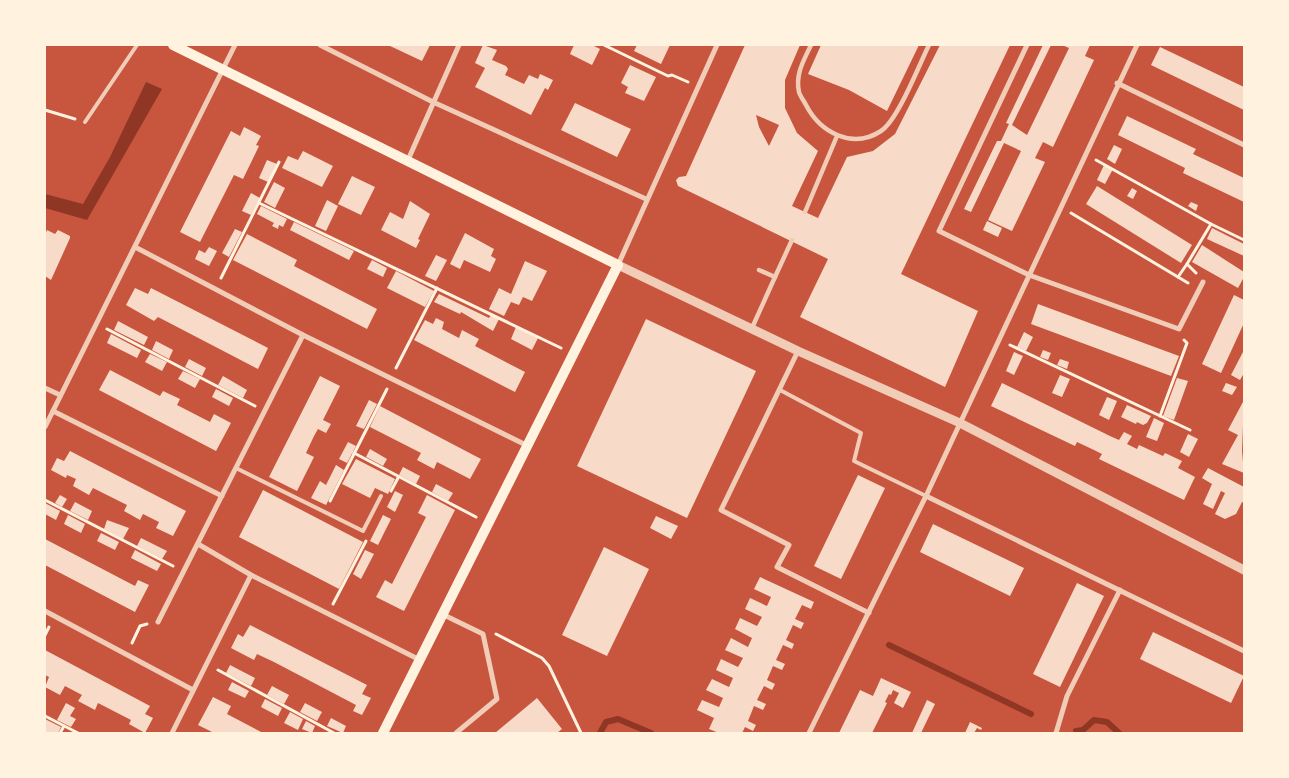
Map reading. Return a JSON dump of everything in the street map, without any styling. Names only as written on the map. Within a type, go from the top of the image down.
[{"type":"main road","points":[[173,45],[618,265],[490,524],[383,733]]},
{"type":"street","points":[[45,427],[235,45]]},
{"type":"street","points":[[320,45],[433,102],[646,199]]},
{"type":"street","points":[[407,161],[459,45]]},
{"type":"street","points":[[717,45],[646,199],[618,265],[798,351],[960,423],[1244,570]]},
{"type":"street","points":[[811,45],[799,71],[799,93],[814,120],[837,136],[860,140],[882,131],[895,116],[929,45]]},
{"type":"street","points":[[1027,45],[939,231],[1029,275],[1179,329],[1203,282]]},
{"type":"street","points":[[809,733],[926,496],[1117,84],[1137,45]]},
{"type":"street","points":[[1117,84],[1244,145]]},
{"type":"street","points":[[805,212],[837,136]]},
{"type":"street","points":[[752,329],[792,240]]},
{"type":"street","points":[[136,247],[303,335],[529,446]]},
{"type":"street","points":[[759,270],[775,277]]},
{"type":"street","points":[[158,622],[303,335]]},
{"type":"street","points":[[798,351],[721,510],[788,545],[777,567],[869,613]]},
{"type":"street","points":[[45,388],[60,396]]},
{"type":"street","points":[[53,411],[222,496]]},
{"type":"street","points":[[926,496],[1244,651]]},
{"type":"street","points":[[198,544],[251,575],[420,660]]},
{"type":"street","points":[[172,733],[251,575]]},
{"type":"street","points":[[1056,733],[1067,696],[1120,590]]},
{"type":"street","points":[[45,611],[193,690]]},
{"type":"street","points":[[444,615],[483,634],[497,699],[456,733]]},
{"type":"lane","points":[[86,122],[137,45]]},
{"type":"lane","points":[[780,390],[860,433],[854,461],[926,496]]},
{"type":"lane","points":[[236,468],[364,531],[381,496]]},
{"type":"path","points":[[604,45],[668,76],[672,74],[698,87]]},
{"type":"path","points":[[45,110],[86,122]]},
{"type":"path","points":[[1085,154],[1211,224],[1244,240]]},
{"type":"path","points":[[215,289],[280,162]]},
{"type":"path","points":[[259,203],[575,354]]},
{"type":"path","points":[[1061,206],[1199,290]]},
{"type":"path","points":[[1178,277],[1211,224]]},
{"type":"path","points":[[1187,264],[1203,282]]},
{"type":"path","points":[[325,512],[437,288]]},
{"type":"path","points":[[97,324],[264,410]]},
{"type":"path","points":[[1160,416],[1186,344],[1179,329]]},
{"type":"path","points":[[998,340],[1190,430]]},
{"type":"path","points":[[354,453],[490,524]]},
{"type":"path","points":[[45,500],[184,572]]},
{"type":"path","points":[[328,614],[366,540],[364,531]]},
{"type":"path","points":[[126,655],[140,626],[158,622]]},
{"type":"path","points":[[483,634],[496,634],[542,658],[556,677],[581,733]]},
{"type":"path","points":[[206,664],[334,733]]},
{"type":"path","points":[[45,716],[78,733]]},
{"type":"path","points":[[60,733],[64,726]]},
{"type":"shaded area","points":[[146,82],[162,89],[87,220],[45,208],[45,194],[83,204],[110,157]]},
{"type":"building","points":[[388,45],[430,45],[422,61]]},
{"type":"building","points":[[483,45],[497,50],[492,60],[506,66],[508,69],[505,75],[524,84],[529,75],[538,79],[540,74],[553,80],[548,90],[545,88],[531,115],[475,87],[485,68],[475,63]]},
{"type":"building","points":[[574,45],[592,45],[600,49],[592,65],[570,54]]},
{"type":"building","points":[[637,45],[670,45],[661,64],[634,51]]},
{"type":"building","points":[[745,45],[800,45],[785,80],[785,108],[797,133],[818,151],[792,206],[818,218],[847,157],[873,151],[895,134],[940,45],[1010,45],[901,274],[978,311],[945,387],[800,317],[828,259],[678,186],[676,180],[679,177],[686,176]],"holes":[[[756,115],[779,125],[769,146],[759,127]]]},
{"type":"building","points":[[821,45],[919,45],[887,111],[849,90],[808,74]]},
{"type":"building","points":[[1043,45],[1051,45],[1012,125],[1027,135],[1069,48],[1062,45],[1090,45],[1085,56],[1094,60],[1053,147],[1043,142],[1035,158],[1045,162],[1012,231],[988,220],[1021,151],[1004,143],[971,212],[964,209],[997,141],[1001,141],[1009,124],[1006,123]]},
{"type":"building","points":[[1160,47],[1244,87],[1244,110],[1151,65]]},
{"type":"building","points":[[630,65],[656,77],[644,101],[625,93],[628,87],[621,83]]},
{"type":"building","points":[[575,103],[631,129],[617,157],[561,130]]},
{"type":"building","points":[[1127,116],[1196,149],[1193,154],[1244,178],[1244,202],[1183,173],[1185,168],[1118,135]]},
{"type":"building","points":[[244,127],[261,136],[256,145],[259,146],[243,179],[234,175],[200,242],[180,232],[231,131],[240,136]]},
{"type":"building","points":[[1114,145],[1122,149],[1115,164],[1107,159]]},
{"type":"building","points":[[303,151],[333,166],[322,187],[282,168],[288,156],[298,160]]},
{"type":"building","points":[[267,160],[277,164],[268,182],[259,178]]},
{"type":"building","points":[[1104,165],[1113,169],[1105,184],[1097,180]]},
{"type":"building","points":[[352,176],[375,187],[361,215],[338,204]]},
{"type":"building","points":[[274,182],[285,188],[275,208],[264,202]]},
{"type":"building","points":[[1097,186],[1192,245],[1181,263],[1086,204]]},
{"type":"building","points":[[1132,188],[1137,191],[1133,199],[1127,196]]},
{"type":"building","points":[[251,193],[260,198],[251,215],[242,211]]},
{"type":"building","points":[[327,200],[338,206],[326,231],[315,226]]},
{"type":"building","points":[[410,201],[430,214],[418,239],[420,240],[416,248],[381,230],[390,212],[403,219]]},
{"type":"building","points":[[1191,202],[1198,205],[1196,211],[1188,206]]},
{"type":"building","points":[[261,206],[287,219],[283,227],[279,225],[278,229],[272,226],[274,223],[257,214]]},
{"type":"building","points":[[987,221],[1002,228],[998,237],[983,230]]},
{"type":"building","points":[[294,222],[354,251],[349,260],[290,230]]},
{"type":"building","points":[[1212,228],[1244,244],[1244,256],[1207,239]]},
{"type":"building","points":[[235,229],[242,232],[229,257],[222,253]]},
{"type":"building","points":[[47,230],[55,234],[58,230],[70,236],[51,280],[45,276],[45,235]]},
{"type":"building","points":[[465,233],[494,249],[491,256],[496,259],[490,272],[464,260],[460,269],[450,264]]},
{"type":"building","points":[[247,234],[297,260],[294,266],[377,309],[367,329],[233,260]]},
{"type":"building","points":[[1202,245],[1244,272],[1244,277],[1238,288],[1192,262]]},
{"type":"building","points":[[209,247],[217,251],[209,266],[195,259],[199,250],[205,253]]},
{"type":"building","points":[[436,255],[447,260],[436,281],[425,276]]},
{"type":"building","points":[[372,260],[387,268],[383,277],[367,269]]},
{"type":"building","points":[[525,261],[547,271],[532,301],[523,297],[519,305],[511,302],[504,316],[489,309],[499,288],[511,294]]},
{"type":"building","points":[[396,271],[434,291],[425,307],[387,288]]},
{"type":"building","points":[[135,288],[148,294],[151,288],[268,348],[258,369],[158,317],[154,321],[126,305]]},
{"type":"building","points":[[439,294],[489,318],[491,315],[499,319],[493,331],[461,312],[460,314],[434,302]]},
{"type":"building","points":[[1234,295],[1244,300],[1244,323],[1221,373],[1202,364]]},
{"type":"building","points":[[1038,304],[1179,356],[1171,376],[1031,324]]},
{"type":"building","points":[[436,318],[444,322],[442,329],[459,338],[462,330],[479,339],[475,346],[525,372],[515,392],[414,340],[425,320],[433,324]]},
{"type":"building","points":[[646,319],[756,371],[687,518],[577,466]]},
{"type":"building","points":[[118,321],[148,337],[144,345],[114,330]]},
{"type":"building","points":[[516,327],[538,338],[532,350],[511,339]]},
{"type":"building","points":[[1024,332],[1033,337],[1026,351],[1017,347]]},
{"type":"building","points":[[111,334],[141,350],[137,358],[107,343]]},
{"type":"building","points":[[156,341],[173,350],[169,359],[152,350]]},
{"type":"building","points":[[1043,350],[1051,353],[1048,360],[1040,357]]},
{"type":"building","points":[[1244,350],[1244,373],[1240,380],[1231,375]]},
{"type":"building","points":[[1014,352],[1023,356],[1014,375],[1006,371]]},
{"type":"building","points":[[150,354],[167,362],[162,371],[145,362]]},
{"type":"building","points":[[189,359],[206,368],[202,376],[185,367]]},
{"type":"building","points":[[1060,359],[1069,362],[1067,369],[1057,365]]},
{"type":"building","points":[[110,370],[160,396],[163,391],[180,399],[177,405],[210,422],[214,414],[231,423],[216,451],[99,390]]},
{"type":"building","points":[[183,371],[200,379],[195,388],[178,379]]},
{"type":"building","points":[[1060,375],[1070,379],[1062,397],[1052,393]]},
{"type":"building","points":[[223,376],[247,390],[243,398],[218,385]]},
{"type":"building","points":[[320,376],[340,386],[323,420],[331,424],[326,433],[318,429],[306,453],[314,457],[297,491],[269,477]]},
{"type":"building","points":[[1177,378],[1188,381],[1174,420],[1163,416]]},
{"type":"building","points":[[1002,383],[1119,440],[1124,432],[1132,436],[1127,444],[1137,449],[1139,445],[1163,456],[1165,453],[1182,461],[1178,468],[1195,477],[1184,500],[1099,459],[1102,454],[1094,450],[1077,442],[1075,446],[991,406]]},
{"type":"building","points":[[1226,383],[1237,387],[1232,395],[1222,391]]},
{"type":"building","points":[[216,389],[233,398],[229,406],[212,397]]},
{"type":"building","points":[[1107,397],[1117,401],[1109,420],[1099,415]]},
{"type":"building","points":[[369,400],[377,404],[364,429],[356,426]]},
{"type":"building","points":[[1244,400],[1242,451],[1244,473],[1222,464],[1238,435],[1228,430]]},
{"type":"building","points":[[1127,405],[1151,416],[1147,423],[1143,425],[1137,422],[1136,424],[1121,417]]},
{"type":"building","points":[[380,406],[481,459],[470,479],[437,462],[434,469],[417,460],[421,453],[370,427]]},
{"type":"building","points":[[1154,418],[1164,423],[1157,441],[1146,437]]},
{"type":"building","points":[[1188,434],[1198,439],[1189,457],[1180,452]]},
{"type":"building","points":[[348,442],[356,446],[347,463],[339,459]]},
{"type":"building","points":[[370,449],[387,459],[383,466],[366,457]]},
{"type":"building","points":[[70,451],[186,511],[173,536],[156,528],[159,522],[143,514],[140,520],[124,511],[127,505],[93,488],[89,495],[73,486],[76,479],[67,475],[66,478],[51,470],[57,458],[64,461]]},
{"type":"building","points":[[356,459],[395,479],[388,494],[375,488],[370,498],[342,484]]},
{"type":"building","points":[[336,465],[344,470],[326,505],[311,498],[320,481],[326,485]]},
{"type":"building","points":[[403,467],[420,476],[416,484],[399,475]]},
{"type":"building","points":[[1208,468],[1244,487],[1244,503],[1242,502],[1236,514],[1225,519],[1215,514],[1225,493],[1221,491],[1213,509],[1203,504],[1212,484],[1202,478]]},
{"type":"building","points":[[858,475],[885,488],[841,579],[814,566]]},
{"type":"building","points":[[436,484],[453,493],[448,501],[432,492]]},
{"type":"building","points":[[263,490],[363,542],[339,589],[239,537]]},
{"type":"building","points":[[395,491],[403,495],[395,512],[387,507]]},
{"type":"building","points":[[60,495],[67,499],[62,507],[55,503]]},
{"type":"building","points":[[427,495],[455,510],[404,611],[376,597],[385,580],[392,584],[426,517],[418,513]]},
{"type":"building","points":[[75,502],[92,511],[88,520],[70,511]]},
{"type":"building","points":[[45,503],[60,511],[56,520],[45,514]]},
{"type":"building","points":[[68,515],[85,524],[81,533],[64,524]]},
{"type":"building","points":[[383,515],[391,519],[378,545],[370,541]]},
{"type":"building","points":[[656,516],[678,526],[671,539],[650,528]]},
{"type":"building","points":[[107,520],[129,528],[123,539],[104,529]]},
{"type":"building","points":[[933,524],[1024,568],[1010,596],[920,552]]},
{"type":"building","points":[[101,533],[119,542],[115,550],[97,541]]},
{"type":"building","points":[[141,538],[167,551],[162,559],[137,546]]},
{"type":"building","points":[[45,539],[135,586],[138,580],[149,585],[135,612],[45,565]]},
{"type":"building","points":[[604,547],[649,569],[607,656],[562,635]]},
{"type":"building","points":[[135,550],[161,564],[157,571],[131,558]]},
{"type":"building","points":[[365,550],[374,554],[361,579],[353,574]]},
{"type":"building","points":[[760,577],[814,602],[811,609],[802,605],[795,619],[804,623],[801,629],[793,625],[786,640],[794,644],[792,649],[783,645],[776,660],[785,664],[782,670],[773,666],[767,680],[775,684],[772,690],[764,686],[757,700],[766,704],[763,710],[754,706],[748,721],[756,725],[753,731],[745,727],[742,733],[719,733],[709,729],[714,718],[697,710],[702,700],[719,707],[723,698],[706,690],[712,679],[729,687],[733,678],[716,670],[721,659],[738,667],[743,658],[725,650],[731,638],[748,647],[752,638],[735,629],[740,618],[757,626],[762,617],[745,609],[750,598],[767,606],[771,597],[754,589]]},
{"type":"building","points":[[1077,583],[1104,596],[1060,687],[1033,674]]},
{"type":"building","points":[[250,625],[367,685],[362,694],[371,698],[362,715],[353,711],[356,705],[274,662],[257,654],[254,660],[231,648],[238,634],[243,637]]},
{"type":"building","points":[[1153,632],[1244,676],[1231,703],[1140,659]]},
{"type":"building","points":[[45,650],[150,706],[145,714],[153,718],[145,733],[129,724],[131,720],[98,703],[95,710],[78,701],[82,695],[65,686],[60,695],[45,687],[49,677],[45,675]]},
{"type":"building","points":[[230,665],[255,678],[251,686],[226,673]]},
{"type":"building","points":[[881,678],[911,692],[903,708],[894,703],[899,693],[893,690],[885,702],[887,703],[872,733],[839,733],[860,690],[873,696]]},
{"type":"building","points":[[232,682],[249,691],[245,698],[228,690]]},
{"type":"building","points":[[272,686],[289,695],[284,704],[267,695]]},
{"type":"building","points":[[213,697],[231,706],[227,714],[263,733],[214,733],[198,725]]},
{"type":"building","points":[[537,698],[562,729],[557,733],[495,733]]},
{"type":"building","points":[[265,699],[282,708],[278,716],[261,707]]},
{"type":"building","points":[[927,700],[935,704],[921,733],[912,733]]},
{"type":"building","points":[[66,703],[75,708],[70,716],[76,719],[71,727],[57,720]]},
{"type":"building","points":[[305,703],[322,712],[317,721],[300,712]]},
{"type":"building","points":[[290,712],[303,719],[298,730],[284,723]]},
{"type":"building","points":[[331,718],[346,726],[343,733],[327,726]]},
{"type":"building","points":[[45,719],[61,727],[58,733],[45,733]]},
{"type":"building","points":[[306,721],[315,726],[312,733],[302,729]]},
{"type":"building","points":[[970,722],[982,728],[981,730],[977,728],[974,733],[965,733]]},
{"type":"waterway","points":[[889,645],[1031,714]]},
{"type":"waterway","points":[[600,733],[606,722],[618,719],[651,733]]},
{"type":"waterway","points":[[1076,731],[1083,730],[1094,720],[1107,722],[1119,733]]}]
